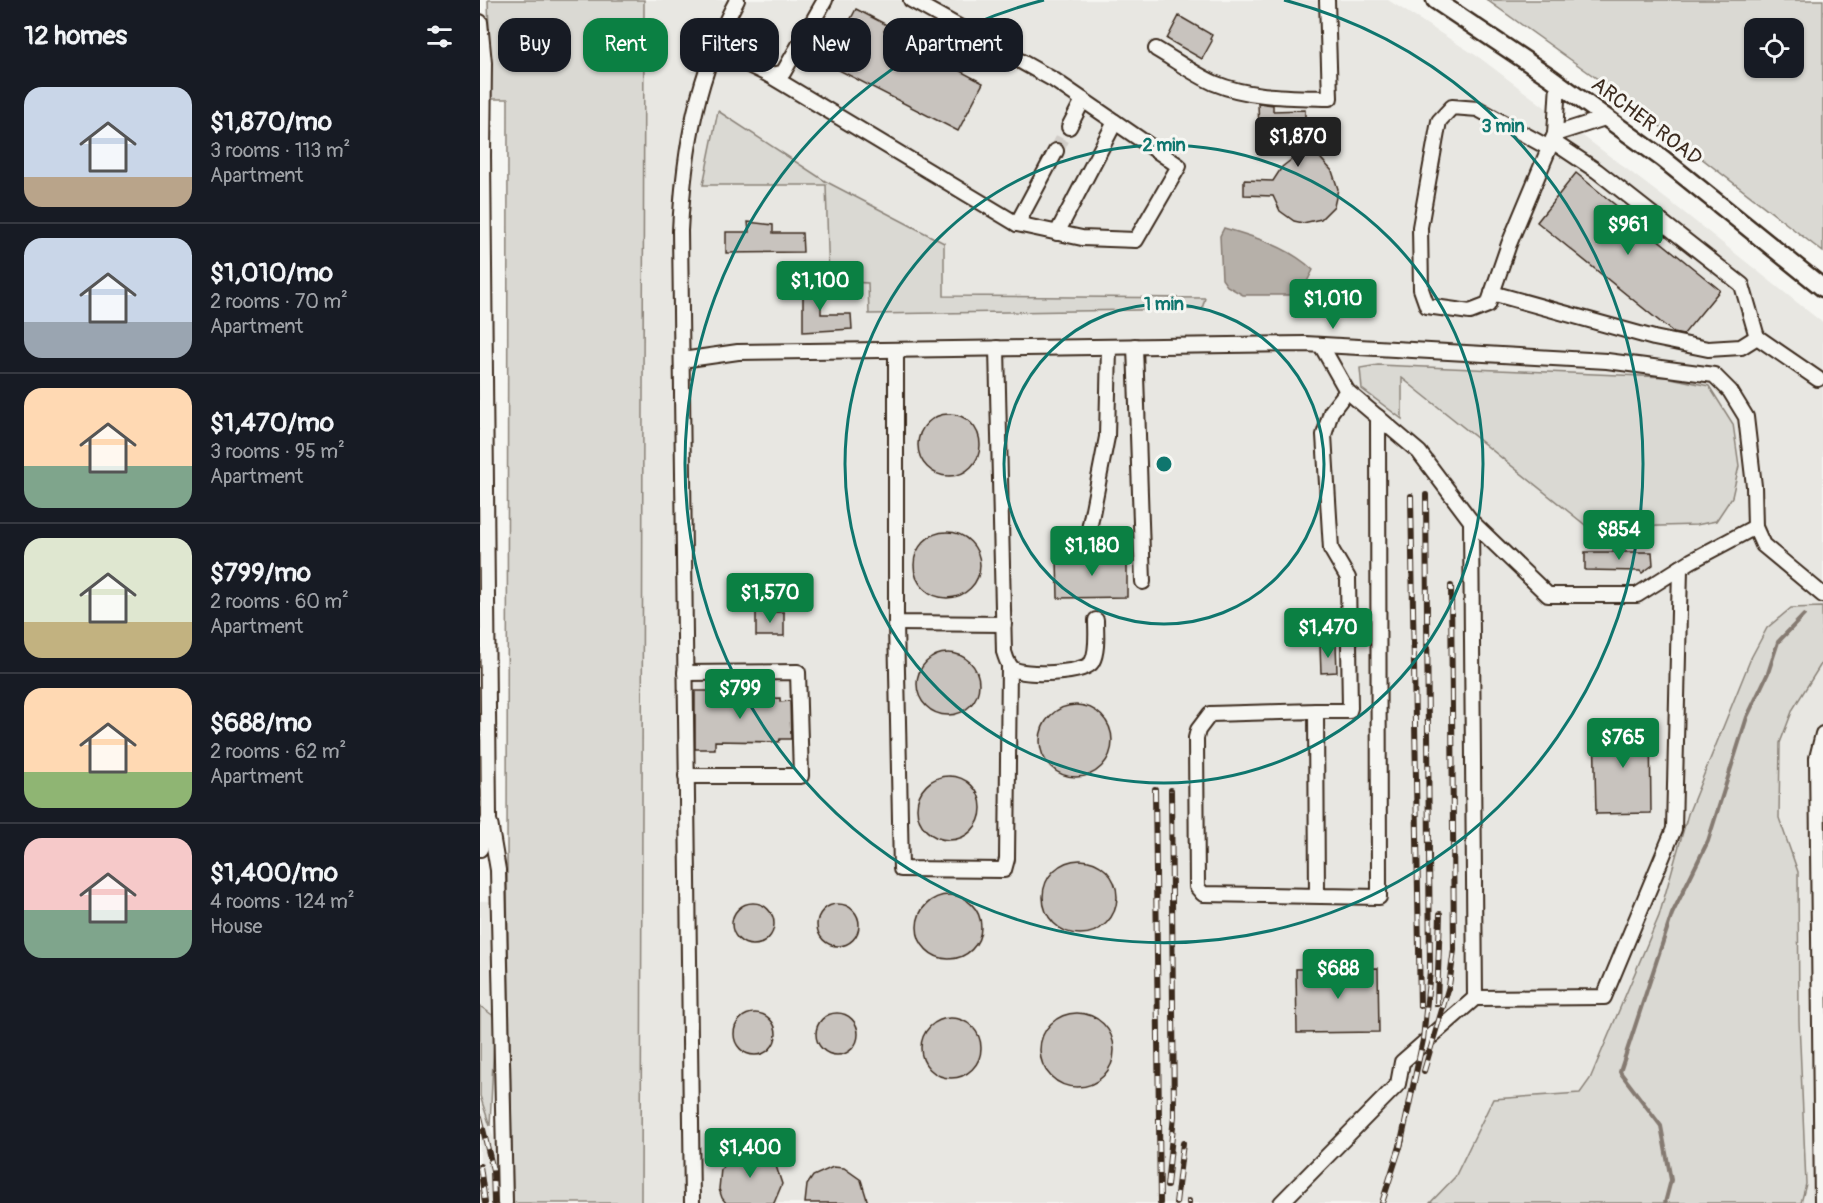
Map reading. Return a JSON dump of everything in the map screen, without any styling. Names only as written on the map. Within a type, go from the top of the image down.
[{"type":"main road","name":"ARCHER ROAD","points":[[1435,0],[1558,83],[1663,159],[1823,288]]},
{"type":"street","points":[[728,18],[737,0]]},
{"type":"street","points":[[769,75],[783,73],[825,0]]},
{"type":"street","points":[[763,72],[1017,224],[1082,238],[1136,240],[1179,166],[1054,80],[911,0]]},
{"type":"street","points":[[1156,49],[1213,82],[1244,92],[1280,97],[1330,98],[1327,0]]},
{"type":"street","points":[[480,22],[484,63],[481,154],[489,818],[498,870],[505,1203]]},
{"type":"street","points":[[692,1203],[686,776],[682,186],[699,93],[706,72]]},
{"type":"street","points":[[1558,83],[1552,141],[1509,244],[1488,305],[1470,312],[1427,306],[1420,289],[1420,227],[1439,121],[1452,107],[1478,108],[1552,141],[1597,171],[1742,285],[1757,337],[1818,379]]},
{"type":"street","points":[[1069,127],[1083,100]]},
{"type":"street","points":[[1552,141],[1605,118]]},
{"type":"street","points":[[1057,232],[1115,122]]},
{"type":"street","points":[[1017,224],[1056,151]]},
{"type":"street","points":[[1492,293],[1654,338],[1708,349],[1741,347],[1757,337]]},
{"type":"street","points":[[682,360],[738,352],[1321,345],[1607,361],[1714,375],[1731,391],[1746,417],[1754,486],[1755,527],[1763,545],[1823,595]]},
{"type":"street","points":[[1321,345],[1347,391],[1419,452],[1471,521],[1548,595],[1637,595],[1680,568],[1755,527]]},
{"type":"street","points":[[1135,346],[1143,582]]},
{"type":"street","points":[[1086,545],[1107,437],[1108,347]]},
{"type":"street","points":[[896,350],[896,623],[901,869],[1004,870],[1009,664],[1004,652],[998,348]]},
{"type":"street","points":[[1347,391],[1331,412],[1324,435],[1330,549],[1348,578],[1350,708],[1348,711],[1210,714],[1198,730],[1196,750],[1197,887],[1200,892],[1379,897],[1378,417]]},
{"type":"street","points":[[1471,521],[1475,998]]},
{"type":"street","points":[[1281,1203],[1398,1084],[1402,1062],[1475,998],[1604,997],[1674,829],[1680,568]]},
{"type":"street","points":[[1009,664],[1025,673],[1071,671],[1086,667],[1092,662],[1095,648],[1096,620]]},
{"type":"street","points":[[896,623],[1004,624]]},
{"type":"street","points":[[685,674],[798,672],[801,776],[686,776]]},
{"type":"street","points":[[1316,711],[1317,896]]},
{"type":"street","points":[[1822,1203],[1820,823],[1817,758],[1823,734]]},
{"type":"street","points":[[480,849],[489,818]]},
{"type":"shaded area","points":[[488,0],[644,0],[644,18],[583,18],[583,72],[644,72],[641,1203],[513,1203],[507,893],[508,99],[491,99]]},
{"type":"shaded area","points":[[644,0],[1388,0],[1480,58],[1682,211],[1823,323],[1823,1203],[641,1203],[644,72],[668,72],[668,18],[644,18]]},
{"type":"shaded area","points":[[1487,0],[1823,0],[1823,252],[1613,90]]},
{"type":"shaded area","points":[[718,111],[825,181],[944,243],[944,296],[1205,298],[1202,309],[869,314],[868,283],[829,281],[826,185],[703,185]]},
{"type":"shaded area","points":[[1224,228],[1259,239],[1304,262],[1313,270],[1300,295],[1243,295],[1227,286],[1222,279],[1220,236]]},
{"type":"shaded area","points":[[1378,365],[1666,377],[1709,386],[1733,424],[1739,466],[1732,497],[1716,521],[1696,525],[1589,528],[1402,378],[1402,419],[1362,389],[1360,368]]},
{"type":"shaded area","points":[[1822,607],[1823,661],[1793,709],[1780,743],[1779,818],[1798,872],[1799,1021],[1806,1184],[1801,1203],[1430,1203],[1455,1177],[1493,1099],[1580,1093],[1590,1079],[1659,916],[1688,814],[1751,658],[1767,628],[1791,608]]},
{"type":"shaded area","points":[[480,901],[490,901],[495,1017],[480,1006]]},
{"type":"shaded area","points":[[480,1006],[495,1017],[490,1126],[480,1096]]},
{"type":"shaded area","points":[[480,1096],[497,1149],[499,1203],[480,1203]]},
{"type":"building","points":[[856,9],[883,23],[883,72],[962,72],[983,83],[958,131],[843,72],[871,72],[871,18],[851,18]]},
{"type":"building","points":[[1179,16],[1212,35],[1210,39],[1212,41],[1202,59],[1167,39]]},
{"type":"building","points":[[1258,103],[1273,105],[1273,111],[1305,110],[1305,129],[1314,128],[1314,134],[1337,134],[1337,150],[1313,150],[1332,171],[1338,189],[1334,206],[1321,219],[1303,223],[1294,221],[1280,211],[1273,196],[1244,195],[1244,180],[1273,181],[1282,167],[1310,145],[1272,145],[1272,130],[1259,130]]},
{"type":"building","points":[[1576,173],[1720,290],[1683,335],[1674,333],[1537,222]]},
{"type":"building","points":[[748,222],[773,225],[773,233],[802,233],[803,252],[726,253],[726,232],[749,232]]},
{"type":"building","points":[[803,282],[821,282],[821,314],[851,314],[852,329],[803,332]]},
{"type":"building","points":[[949,414],[961,416],[971,423],[978,433],[980,445],[978,457],[971,467],[961,474],[949,476],[937,474],[927,467],[920,457],[918,445],[920,433],[927,423],[937,416]]},
{"type":"building","points":[[947,532],[960,535],[970,542],[977,552],[980,565],[977,578],[970,588],[960,595],[947,598],[934,595],[924,588],[917,578],[914,565],[917,552],[924,542],[934,535]]},
{"type":"building","points":[[1585,552],[1652,552],[1653,565],[1642,573],[1640,571],[1585,570]]},
{"type":"building","points":[[1127,557],[1127,597],[1058,598],[1057,558]]},
{"type":"building","points":[[756,612],[784,612],[784,636],[756,636]]},
{"type":"building","points":[[1320,645],[1336,645],[1337,672],[1321,673]]},
{"type":"building","points":[[948,653],[970,662],[979,684],[970,706],[948,715],[926,706],[917,684],[926,662]]},
{"type":"building","points":[[695,691],[715,691],[715,700],[743,700],[743,696],[754,696],[754,699],[780,698],[780,702],[790,701],[791,739],[780,739],[779,742],[715,741],[715,749],[695,749]]},
{"type":"building","points":[[1069,705],[1083,705],[1102,715],[1112,734],[1112,748],[1102,767],[1083,777],[1069,777],[1050,767],[1040,748],[1040,734],[1050,715]]},
{"type":"building","points":[[1594,724],[1650,724],[1651,813],[1596,814]]},
{"type":"building","points":[[949,776],[967,782],[975,790],[981,808],[975,826],[967,834],[949,840],[931,834],[923,826],[917,808],[923,790],[931,782]]},
{"type":"building","points":[[1073,860],[1087,860],[1101,866],[1111,876],[1117,890],[1115,911],[1101,928],[1087,934],[1073,934],[1059,928],[1049,918],[1043,904],[1043,890],[1049,876],[1059,866]]},
{"type":"building","points":[[949,895],[967,901],[975,909],[981,927],[975,945],[967,953],[949,959],[931,953],[923,945],[917,927],[923,909],[931,901]]},
{"type":"building","points":[[753,903],[768,909],[774,924],[768,939],[753,945],[738,939],[732,924],[738,909]]},
{"type":"building","points":[[838,904],[853,910],[859,925],[853,940],[838,946],[823,940],[817,925],[823,910]]},
{"type":"building","points":[[1378,968],[1379,1032],[1297,1033],[1296,969]]},
{"type":"building","points":[[755,1013],[770,1019],[776,1034],[770,1049],[755,1055],[740,1049],[734,1034],[740,1019]]},
{"type":"building","points":[[837,1013],[852,1019],[858,1034],[852,1049],[837,1055],[822,1049],[816,1034],[822,1019]]},
{"type":"building","points":[[1077,1013],[1091,1016],[1103,1024],[1111,1036],[1114,1050],[1111,1064],[1103,1076],[1091,1084],[1077,1087],[1063,1084],[1051,1076],[1043,1064],[1040,1050],[1043,1036],[1051,1024],[1063,1016]]},
{"type":"building","points":[[951,1018],[968,1023],[976,1031],[981,1048],[976,1065],[968,1073],[951,1078],[934,1073],[926,1065],[921,1048],[926,1031],[934,1023]]},
{"type":"building","points":[[758,1151],[775,1163],[782,1184],[774,1203],[726,1203],[722,1198],[719,1189],[721,1169],[736,1154]]},
{"type":"building","points":[[833,1167],[844,1168],[861,1180],[868,1203],[805,1203],[807,1185],[813,1176]]},
{"type":"waterway","points":[[1665,1203],[1671,1180],[1661,1126],[1620,1072],[1672,914],[1708,841],[1747,717],[1768,673],[1778,642],[1804,615]]},
{"type":"tunnel","points":[[1056,151],[1069,127]]},
{"type":"railway","points":[[1400,1147],[1423,1040],[1430,971],[1426,495]]},
{"type":"railway","points":[[1411,496],[1420,1006]]},
{"type":"railway","points":[[1424,1071],[1449,986],[1454,950],[1451,586]]},
{"type":"railway","points":[[1155,789],[1160,1203]]},
{"type":"railway","points":[[1167,1186],[1174,1116],[1171,790]]},
{"type":"railway","points":[[1437,1004],[1440,914]]},
{"type":"railway","points":[[480,1117],[493,1170],[494,1203]]},
{"type":"railway","points":[[1382,1203],[1402,1140]]},
{"type":"railway","points":[[1176,1203],[1183,1143]]},
{"type":"railway","points":[[480,1166],[485,1203]]}]
